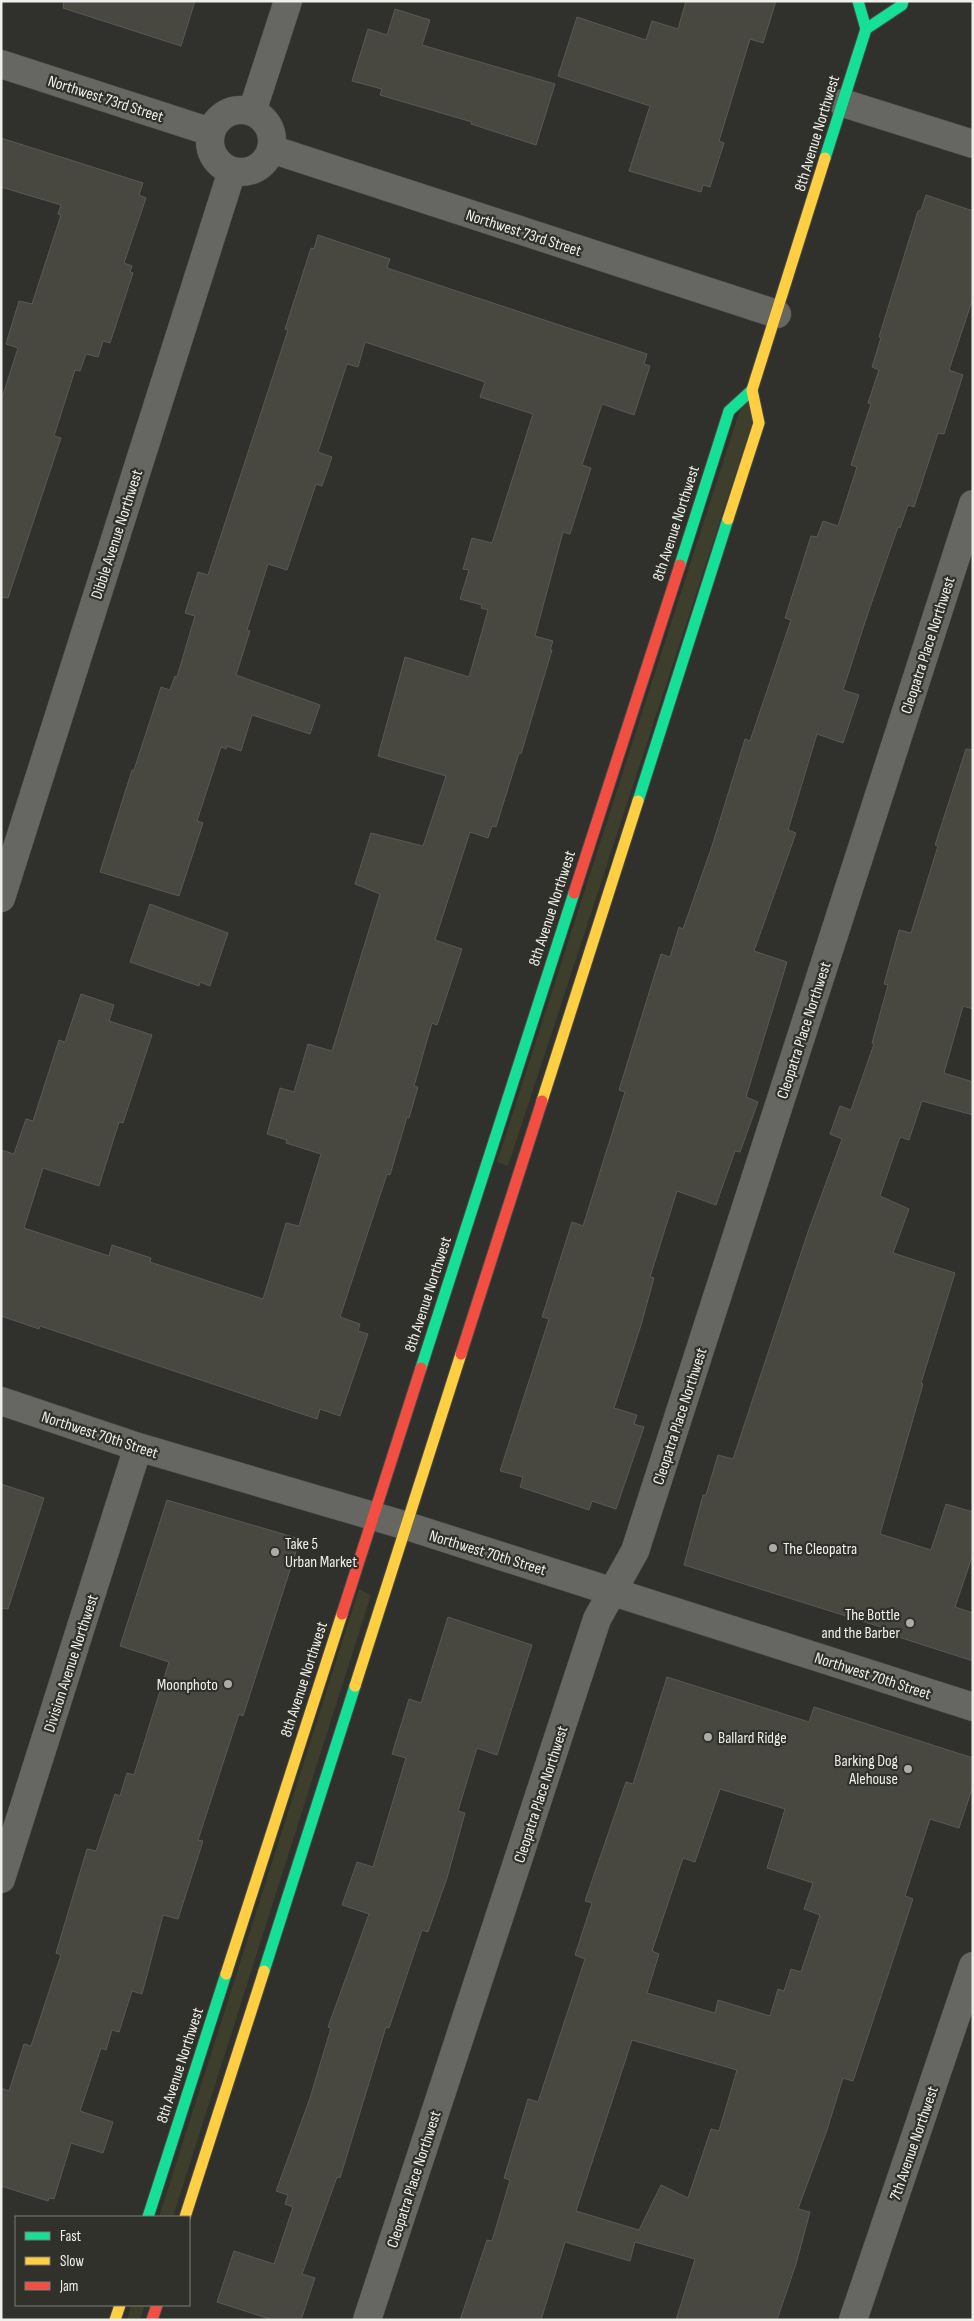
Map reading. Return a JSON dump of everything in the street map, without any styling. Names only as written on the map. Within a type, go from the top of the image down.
[{"type":"main road","points":[[858,1],[866,29],[902,5],[903,1]]},
{"type":"main road","name":"8th Avenue Northwest","points":[[185,2216],[759,423],[752,390],[866,29]]},
{"type":"main road","name":"8th Avenue Northwest","points":[[148,2216],[729,411],[752,390]]},
{"type":"main road","points":[[115,2320],[120,2306]]},
{"type":"main road","points":[[152,2320],[157,2306]]},
{"type":"street","points":[[252,112],[288,1]]},
{"type":"street","name":"Northwest 73rd Street","points":[[1,64],[211,132]]},
{"type":"street","points":[[843,103],[973,144]]},
{"type":"street","points":[[238,110],[252,112],[259,115],[269,128],[272,143],[271,149],[264,163],[255,169],[246,172],[232,171],[218,163],[213,155],[210,146],[211,132],[219,119],[228,113],[238,110]]},
{"type":"street","name":"Northwest 73rd Street","points":[[271,149],[776,314]]},
{"type":"street","name":"Dibble Avenue Northwest","points":[[1,898],[232,171]]},
{"type":"street","name":"Cleopatra Place Northwest","points":[[367,2320],[597,1619],[635,1551],[973,504]]},
{"type":"street","name":"Northwest 70th Street","points":[[1,1401],[138,1447],[407,1526],[973,1707]]},
{"type":"street","name":"Division Avenue Northwest","points":[[1,1879],[138,1447]]},
{"type":"street","name":"7th Avenue Northwest","points":[[853,2320],[973,1966]]},
{"type":"green space","points":[[745,394],[760,399],[508,1166],[497,1162]]},
{"type":"green space","points":[[359,1589],[371,1595],[173,2216],[159,2216]]},
{"type":"green space","points":[[131,2306],[145,2306],[140,2320],[127,2320]]},
{"type":"building","points":[[64,1],[195,1],[181,46],[63,8]]},
{"type":"building","points":[[686,1],[776,1],[763,43],[750,39],[719,141],[724,143],[710,187],[703,185],[701,192],[629,171],[650,106],[558,76],[577,17],[646,40],[652,21],[678,29]]},
{"type":"building","points":[[395,9],[430,20],[422,45],[555,84],[536,145],[471,124],[472,122],[380,95],[382,89],[352,81],[368,29],[387,35]]},
{"type":"building","points":[[1,138],[143,183],[139,195],[146,198],[124,263],[132,266],[130,272],[133,273],[110,343],[103,341],[98,357],[86,354],[80,371],[75,370],[54,436],[61,438],[8,598],[1,597],[1,401],[18,348],[6,344],[19,301],[32,304],[61,215],[58,214],[61,205],[1,187]]},
{"type":"building","points":[[926,195],[973,211],[973,298],[949,370],[963,375],[944,434],[938,433],[914,507],[908,505],[900,528],[898,527],[868,613],[843,690],[859,695],[843,743],[817,734],[788,830],[796,833],[754,951],[787,962],[746,1097],[758,1102],[740,1152],[735,1151],[716,1205],[677,1191],[650,1277],[654,1278],[641,1325],[614,1408],[637,1415],[634,1424],[644,1427],[616,1509],[592,1501],[589,1510],[520,1487],[523,1477],[500,1471],[549,1319],[542,1317],[572,1222],[583,1226],[625,1092],[619,1090],[661,954],[670,957],[679,927],[683,929],[712,846],[745,739],[750,741],[791,620],[785,618],[811,536],[817,537],[823,521],[838,526],[857,467],[851,465],[871,404],[868,403],[879,370],[872,367],[881,338],[879,337],[918,211],[921,210]]},
{"type":"building","points":[[318,235],[390,259],[387,268],[647,354],[644,364],[650,366],[634,415],[602,404],[582,465],[591,468],[570,534],[563,532],[535,636],[553,641],[550,650],[552,650],[521,754],[519,753],[496,827],[492,826],[488,838],[470,832],[435,940],[462,949],[437,1025],[432,1023],[414,1086],[418,1087],[409,1118],[407,1117],[390,1175],[387,1174],[340,1317],[360,1324],[358,1331],[368,1334],[340,1416],[320,1409],[317,1419],[40,1326],[39,1329],[1,1316],[1,1150],[14,1154],[26,1119],[33,1121],[59,1040],[65,1042],[81,994],[114,1005],[109,1021],[152,1035],[123,1123],[119,1122],[99,1186],[43,1168],[24,1228],[109,1256],[112,1245],[151,1258],[150,1262],[263,1299],[286,1223],[299,1226],[321,1154],[286,1143],[287,1140],[267,1134],[280,1088],[294,1092],[308,1044],[332,1051],[380,894],[355,884],[371,833],[423,846],[446,776],[378,756],[405,657],[469,677],[488,610],[481,608],[482,605],[460,599],[469,570],[463,569],[472,538],[492,543],[533,414],[480,397],[485,382],[365,342],[358,367],[347,364],[318,452],[332,457],[322,486],[316,484],[287,570],[268,564],[247,630],[250,631],[236,675],[320,705],[310,734],[252,715],[241,751],[227,746],[226,749],[221,747],[197,821],[203,823],[179,896],[100,872],[132,770],[134,770],[161,687],[170,690],[175,676],[177,677],[195,616],[185,613],[198,572],[208,575],[288,330],[285,329],[311,248],[314,249]]},
{"type":"building","points":[[966,749],[973,750],[973,1009],[963,1006],[944,1073],[973,1082],[973,1115],[922,1101],[909,1140],[900,1137],[880,1196],[909,1209],[893,1253],[955,1273],[921,1383],[923,1384],[880,1534],[931,1550],[946,1504],[973,1512],[973,1554],[955,1607],[973,1613],[973,1661],[883,1632],[884,1628],[684,1565],[703,1495],[706,1495],[718,1455],[733,1459],[808,1232],[842,1139],[830,1134],[840,1106],[851,1110],[874,1044],[872,1043],[888,985],[884,984],[899,930],[911,933],[938,846],[935,845]]},
{"type":"building","points":[[150,904],[228,933],[210,986],[200,982],[199,986],[130,962]]},
{"type":"building","points":[[1,1484],[44,1498],[8,1609],[1,1608]]},
{"type":"building","points":[[167,1500],[300,1539],[243,1716],[239,1714],[198,1840],[203,1841],[178,1919],[163,1915],[142,1994],[132,1991],[119,2032],[112,2030],[106,2050],[101,2048],[80,2111],[113,2122],[103,2153],[71,2143],[54,2199],[49,2198],[48,2201],[1,2186],[1,2088],[9,2091],[24,2044],[31,2046],[61,1955],[56,1953],[87,1849],[96,1851],[115,1794],[120,1796],[127,1773],[134,1775],[169,1662],[120,1646]]},
{"type":"building","points":[[448,1617],[532,1645],[497,1755],[477,1748],[458,1811],[465,1813],[447,1878],[428,1932],[422,1930],[389,2028],[386,2027],[340,2178],[337,2177],[302,2274],[315,2278],[301,2320],[273,2320],[217,2302],[234,2251],[274,2264],[293,2207],[285,2204],[288,2195],[276,2191],[310,2098],[331,2028],[328,2027],[369,1914],[342,1905],[357,1862],[373,1867],[406,1758],[392,1754],[409,1699],[421,1703]]},
{"type":"building","points":[[667,1677],[809,1722],[814,1707],[973,1758],[973,1786],[959,1828],[930,1819],[905,1896],[913,1899],[853,2081],[843,2078],[827,2130],[798,2209],[810,2212],[796,2264],[777,2320],[676,2320],[695,2259],[635,2242],[630,2261],[565,2242],[541,2320],[460,2320],[487,2240],[492,2241],[510,2180],[504,2178],[528,2099],[538,2102],[585,1959],[575,1955],[592,1903],[585,1901],[626,1782],[633,1784]],"holes":[[[720,1789],[785,1809],[767,1868],[813,1883],[804,1909],[820,1915],[801,1972],[791,1969],[784,1991],[778,1989],[770,2016],[718,2000],[715,2013],[647,1993],[659,1954],[652,1951],[683,1858],[695,1862]],[[632,2040],[737,2070],[719,2131],[711,2129],[688,2198],[661,2185],[639,2230],[576,2211]]]},
{"type":"traffic: fast","points":[[825,158],[866,29],[858,1]]},
{"type":"traffic: fast","points":[[866,29],[902,5],[903,1]]},
{"type":"traffic: fast","points":[[680,565],[729,411],[752,390]]},
{"type":"traffic: fast","points":[[638,801],[728,519]]},
{"type":"traffic: fast","points":[[421,1368],[574,893]]},
{"type":"traffic: fast","points":[[264,1971],[355,1686]]},
{"type":"traffic: fast","points":[[148,2216],[226,1974]]},
{"type":"traffic: slow","points":[[728,519],[759,423],[752,390],[825,158]]},
{"type":"traffic: slow","points":[[542,1101],[638,801]]},
{"type":"traffic: slow","points":[[355,1686],[461,1354]]},
{"type":"traffic: slow","points":[[226,1974],[342,1614]]},
{"type":"traffic: slow","points":[[185,2216],[264,1971]]},
{"type":"traffic: slow","points":[[115,2320],[120,2306]]},
{"type":"traffic: jam","points":[[574,893],[680,565]]},
{"type":"traffic: jam","points":[[461,1354],[542,1101]]},
{"type":"traffic: jam","points":[[342,1614],[421,1368]]},
{"type":"traffic: jam","points":[[152,2320],[157,2306]]},
{"type":"place","name":"The Cleopatra","points":[[773,1548]]},
{"type":"place","name":"Take 5 Urban Market","points":[[275,1552]]},
{"type":"place","name":"The Bottle and the Barber","points":[[910,1623]]},
{"type":"place","name":"Moonphoto","points":[[228,1684]]},
{"type":"place","name":"Ballard Ridge","points":[[708,1737]]},
{"type":"place","name":"Barking Dog Alehouse","points":[[908,1769]]}]
